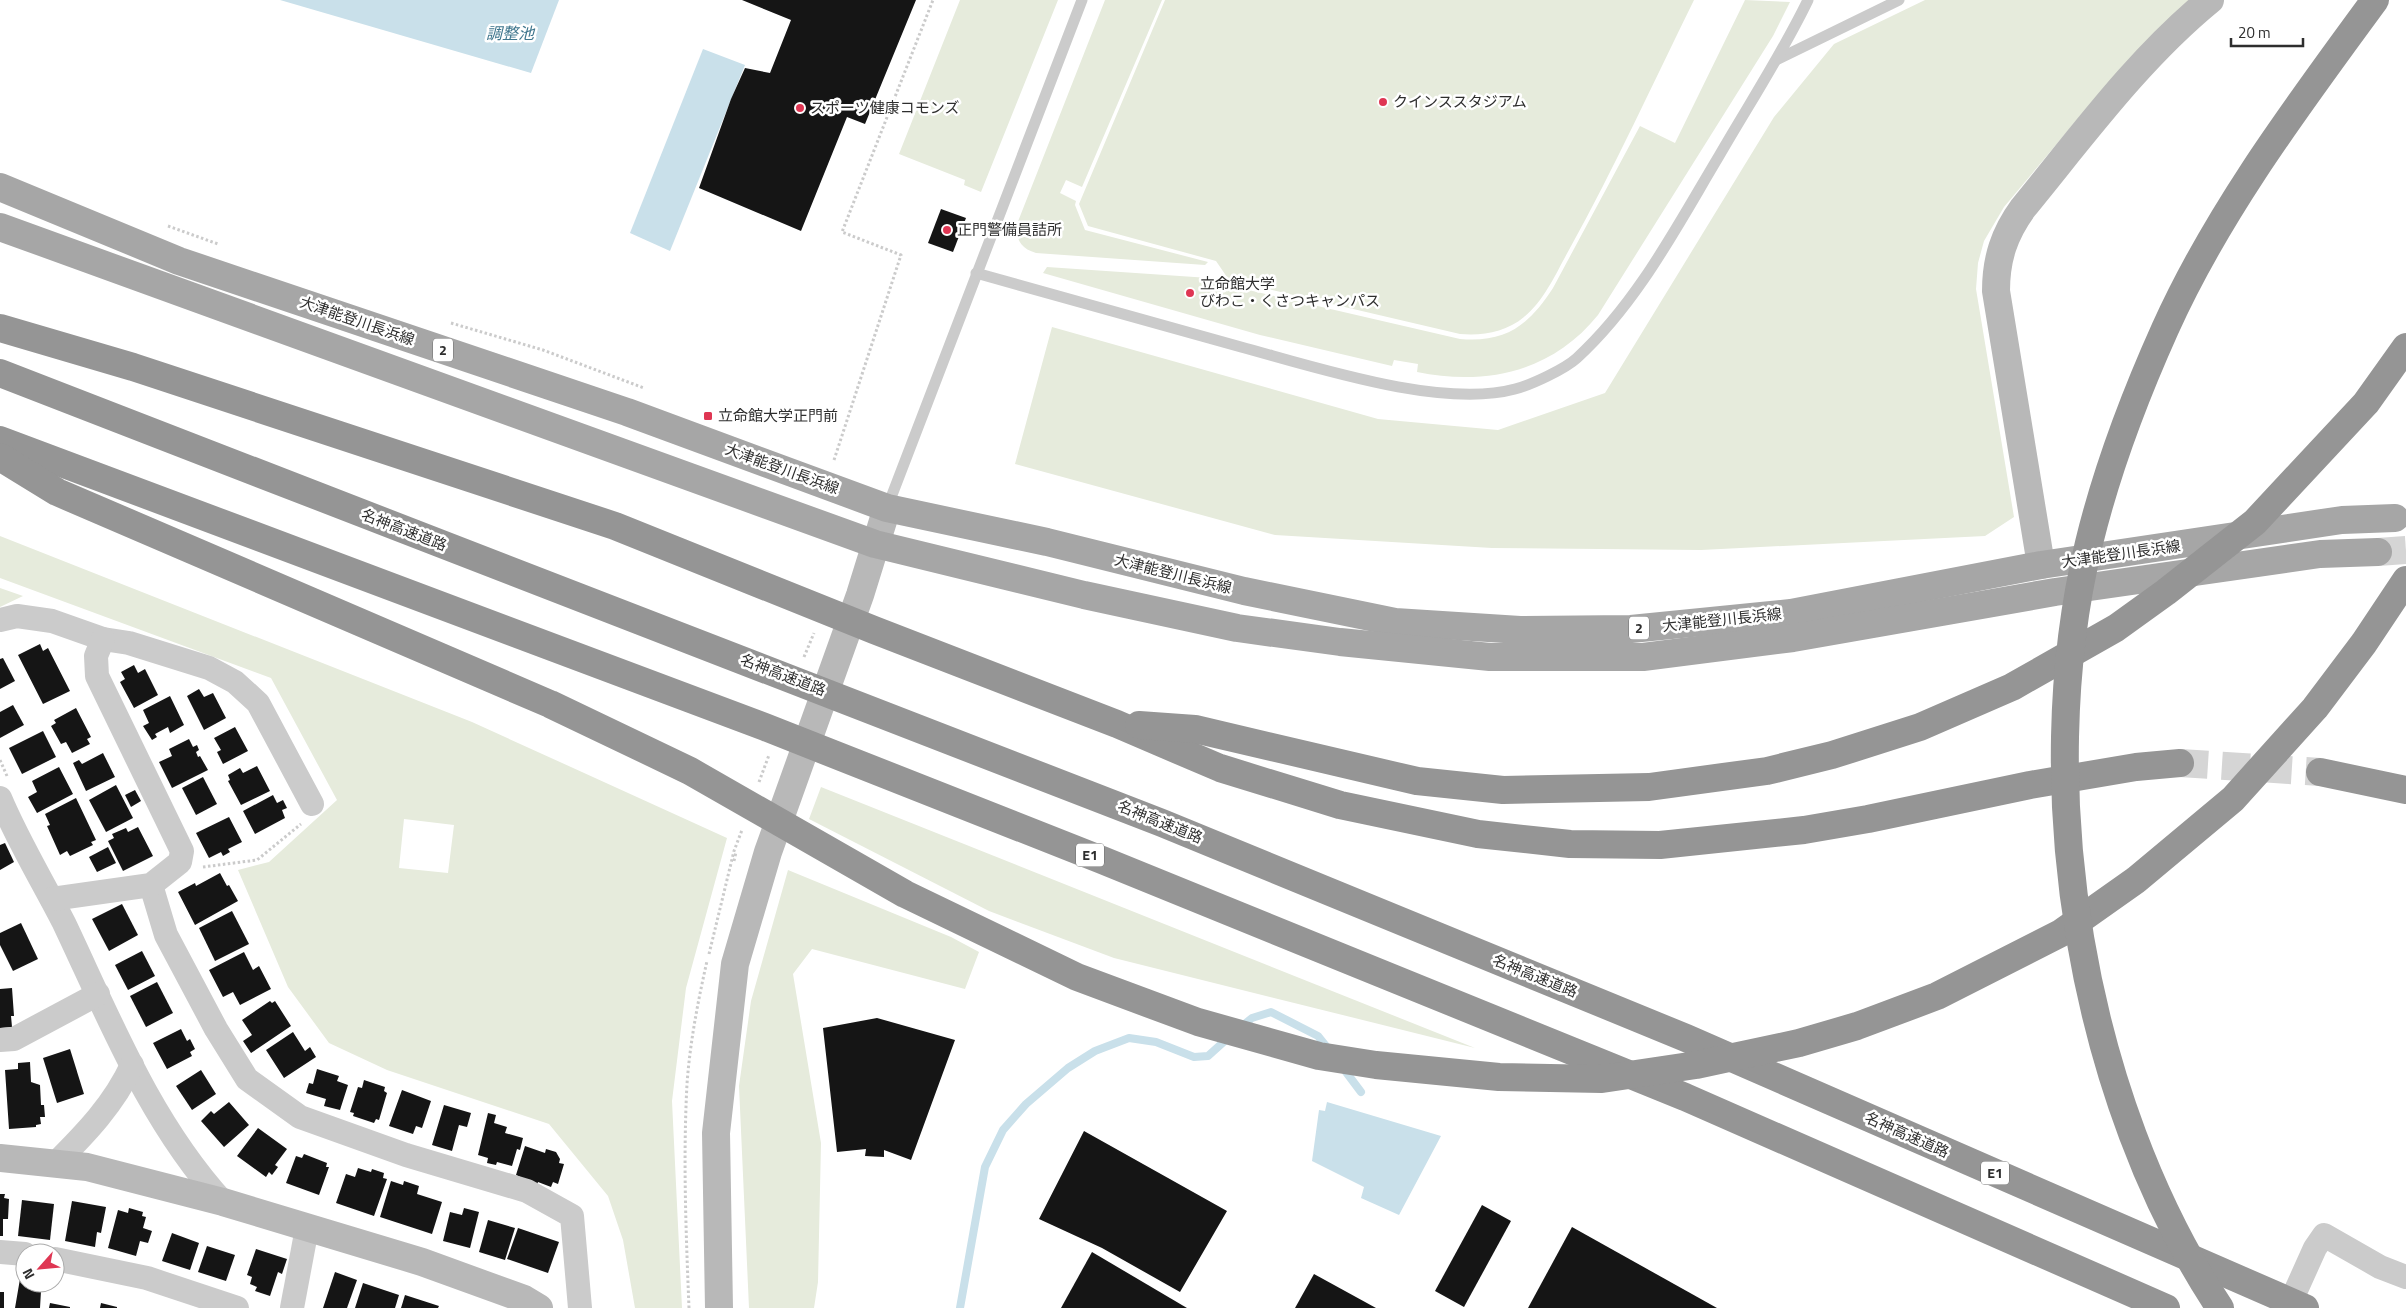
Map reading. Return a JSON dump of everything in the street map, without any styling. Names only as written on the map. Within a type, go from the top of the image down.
[{"type":"highway","points":[[2220,1308],[2176,1230],[2148,1172],[2124,1109],[2103,1042],[2086,969],[2074,897],[2067,824],[2065,752],[2068,681],[2076,613],[2089,544],[2129,413],[2166,326],[2201,257],[2242,189],[2375,0]]},
{"type":"highway","points":[[0,328],[132,367],[615,526],[874,630],[1117,724],[1220,768],[1340,805],[1478,834],[1570,844],[1660,846],[1804,830],[1868,819],[2030,785],[2136,767],[2180,763]]},
{"type":"highway","points":[[1117,724],[1194,729],[1417,781],[1504,790],[1649,787],[1767,771],[1832,755],[1920,727],[2012,687],[2116,628],[2166,592],[2255,522],[2366,403],[2406,348]]},
{"type":"highway","name":"名神高速道路","points":[[0,373],[1162,823],[1686,1038],[2305,1308]]},
{"type":"highway","name":"E1","points":[[0,440],[765,727],[1102,860],[1685,1097],[2166,1308]]},
{"type":"highway","points":[[0,457],[57,492],[550,704],[690,772],[905,894],[1077,977],[1198,1022],[1319,1056],[1376,1066],[1499,1077],[1602,1079],[1696,1065],[1799,1043],[1857,1026],[1937,996],[2061,933],[2136,880],[2233,799],[2315,708],[2364,643],[2406,580]]},
{"type":"highway","points":[[2320,772],[2406,790]]},
{"type":"highway","points":[[1685,1097],[1764,1144],[2121,1308]]},
{"type":"main road","name":"大津能登川長浜線","points":[[0,188],[179,262],[627,412],[888,508],[1047,542],[1244,592],[1395,622],[1520,630],[1631,629],[1791,613],[2040,566],[2342,520],[2395,518]]},
{"type":"main road","name":"大津能登川長浜線","points":[[0,227],[876,544],[1084,595],[1237,628],[1340,642],[1490,657],[1643,657],[1793,638],[2055,592],[2320,554],[2378,552]]},
{"type":"street","points":[[2040,566],[1996,291],[2001,247],[2014,220],[2023,208],[2126,84],[2176,31],[2210,0]]},
{"type":"street","points":[[719,1308],[716,1133],[735,964],[768,852],[860,595],[888,508]]},
{"type":"street","points":[[0,620],[17,616],[52,621],[103,639],[129,643],[209,668],[235,682],[258,703],[312,804]]},
{"type":"street","points":[[52,899],[150,885],[180,862],[182,851],[97,676],[96,656],[103,639]]},
{"type":"street","points":[[0,798],[52,899],[132,1065],[171,1136],[203,1181],[223,1202]]},
{"type":"street","points":[[150,885],[166,935],[216,1029],[247,1079],[300,1117],[406,1155],[527,1191],[572,1216],[580,1308]]},
{"type":"street","points":[[0,1040],[14,1039],[98,994]]},
{"type":"street","points":[[56,1163],[100,1117],[123,1084],[132,1065]]},
{"type":"street","points":[[0,1158],[87,1167],[223,1202],[422,1262],[524,1299],[539,1308]]},
{"type":"street","points":[[292,1308],[307,1228]]},
{"type":"street","points":[[2288,1308],[2315,1248],[2324,1235],[2380,1267],[2406,1277]]},
{"type":"street","points":[[0,1252],[15,1253]]},
{"type":"street","points":[[65,1261],[147,1278],[237,1308]]},
{"type":"lane","points":[[888,508],[976,273],[1082,0]]},
{"type":"lane","points":[[976,273],[1305,364],[1368,379],[1425,391],[1461,395],[1480,395],[1516,389],[1575,360],[1624,308],[1668,240],[1778,59],[1808,0]]},
{"type":"lane","points":[[1778,59],[1899,0]]},
{"type":"path","points":[[836,460],[901,255],[842,232],[933,0]]},
{"type":"path","points":[[180,862],[208,868],[258,860],[306,820],[312,804]]},
{"type":"shaded area","points":[[960,0],[1058,0],[981,192],[964,185],[965,180],[899,154]]},
{"type":"shaded area","points":[[1105,0],[1162,0],[1082,187],[1066,180],[1060,193],[1076,201],[1075,205],[1085,230],[1208,262],[1205,265],[1036,253],[1026,249],[1018,239],[1017,224]]},
{"type":"shaded area","name":"クインススタジアム","points":[[1165,0],[1694,0],[1603,187],[1544,294],[1524,317],[1510,326],[1494,332],[1460,334],[1229,280],[1216,261],[1088,226],[1079,204]]},
{"type":"shaded area","points":[[1745,0],[1790,2],[1773,36],[1598,315],[1580,334],[1560,350],[1539,362],[1516,370],[1468,377],[1417,372],[1418,364],[1394,360],[1392,366],[1260,335],[1043,273],[1047,267],[1224,279],[1227,285],[1460,339],[1491,338],[1503,334],[1515,329],[1535,312],[1553,288],[1640,126],[1675,143]]},
{"type":"shaded area","points":[[1925,0],[2190,0],[2096,97],[2004,207],[1984,241],[1978,263],[1976,289],[2014,517],[1985,536],[1701,550],[1492,548],[1275,535],[1015,464],[1052,327],[1378,419],[1498,430],[1605,393],[1774,117],[1834,44]]},
{"type":"shaded area","points":[[0,536],[472,722],[727,838],[686,988],[672,1101],[682,1308],[635,1308],[623,1240],[608,1196],[549,1124],[387,1070],[329,1043],[288,987],[238,870],[269,862],[337,800],[271,678],[0,578]],"holes":[[[404,819],[454,825],[448,873],[399,868]]]},
{"type":"shaded area","points":[[0,588],[23,596],[0,607]]},
{"type":"shaded area","points":[[821,787],[1475,1048],[1114,958],[989,911],[809,819]]},
{"type":"shaded area","points":[[788,870],[951,937],[979,952],[965,989],[812,949],[793,974],[821,1143],[818,1282],[814,1308],[749,1308],[739,1086],[751,1001]]},
{"type":"water","name":"調整池","points":[[280,0],[559,0],[531,73]]},
{"type":"water","points":[[703,49],[745,65],[670,251],[630,233]]},
{"type":"water","points":[[1327,1102],[1441,1136],[1399,1215],[1361,1198],[1364,1187],[1312,1161],[1319,1110],[1325,1111]]},
{"type":"building","name":"スポーツ健康コモンズ","points":[[742,0],[916,0],[865,124],[847,117],[801,231],[699,188],[731,99],[745,68],[770,73],[791,20]]},
{"type":"building","name":"正門警備員詰所","points":[[941,209],[966,218],[953,252],[928,243]]},
{"type":"building","points":[[40,644],[43,651],[48,648],[70,691],[43,704],[18,655]]},
{"type":"building","points":[[3,658],[15,681],[0,689],[0,659]]},
{"type":"building","points":[[134,665],[138,673],[145,669],[158,695],[134,708],[120,682],[125,679],[121,672]]},
{"type":"building","points":[[199,689],[204,697],[213,693],[226,718],[204,730],[187,696]]},
{"type":"building","points":[[170,696],[184,725],[170,733],[168,727],[155,734],[157,737],[152,740],[143,726],[149,723],[143,710]]},
{"type":"building","points":[[13,705],[24,725],[0,738],[0,712]]},
{"type":"building","points":[[76,708],[91,737],[87,739],[90,744],[72,753],[66,742],[61,744],[51,726],[56,723],[54,720]]},
{"type":"building","points":[[235,727],[248,751],[223,764],[217,752],[221,750],[214,738]]},
{"type":"building","points":[[43,731],[56,757],[22,774],[9,748]]},
{"type":"building","points":[[189,739],[193,747],[197,745],[199,750],[196,752],[198,757],[200,756],[208,770],[172,788],[159,762],[172,756],[169,749]]},
{"type":"building","points":[[103,753],[115,777],[86,791],[73,763],[79,760],[82,764]]},
{"type":"building","points":[[257,766],[270,791],[241,805],[228,781],[230,780],[228,775],[240,768],[243,773]]},
{"type":"building","points":[[59,767],[73,794],[37,813],[28,797],[37,792],[32,781]]},
{"type":"building","points":[[203,777],[217,804],[196,815],[182,788]]},
{"type":"building","points":[[116,785],[133,818],[106,832],[89,800]]},
{"type":"building","points":[[135,790],[141,801],[131,807],[125,795]]},
{"type":"building","points":[[273,795],[277,803],[283,800],[287,808],[282,810],[285,818],[255,834],[243,811]]},
{"type":"building","points":[[76,798],[96,840],[91,842],[93,845],[70,856],[67,851],[60,855],[47,826],[50,825],[45,814]]},
{"type":"building","points":[[229,817],[242,842],[228,849],[230,852],[223,856],[221,852],[209,858],[196,833]]},
{"type":"building","points":[[138,827],[153,856],[123,871],[108,841],[114,838],[112,834],[126,828],[128,832]]},
{"type":"building","points":[[5,843],[14,862],[0,870],[0,845]]},
{"type":"building","points":[[108,847],[116,863],[97,872],[89,857]]},
{"type":"building","points":[[220,873],[238,901],[195,925],[178,892],[195,883],[196,886]]},
{"type":"building","points":[[122,904],[138,935],[109,951],[92,919]]},
{"type":"building","points":[[232,911],[249,944],[215,961],[199,928]]},
{"type":"building","points":[[21,923],[38,959],[13,971],[0,945],[0,933]]},
{"type":"building","points":[[142,951],[155,976],[128,990],[115,965]]},
{"type":"building","points":[[244,952],[253,970],[259,966],[271,989],[240,1005],[233,992],[223,997],[209,970]]},
{"type":"building","points":[[157,982],[173,1013],[146,1027],[130,996]]},
{"type":"building","points":[[12,988],[14,1016],[11,1016],[12,1027],[0,1028],[0,989]]},
{"type":"building","points":[[270,1001],[272,1003],[275,1001],[291,1026],[251,1053],[243,1041],[252,1035],[242,1020]]},
{"type":"building","points":[[877,1018],[955,1040],[911,1160],[884,1150],[884,1157],[865,1156],[866,1149],[837,1152],[823,1028]]},
{"type":"building","points":[[181,1029],[187,1041],[190,1039],[195,1049],[190,1052],[192,1056],[167,1069],[153,1043]]},
{"type":"building","points":[[293,1032],[305,1051],[310,1047],[316,1057],[284,1078],[266,1050]]},
{"type":"building","points":[[70,1049],[84,1094],[57,1103],[43,1058]]},
{"type":"building","points":[[30,1062],[31,1082],[40,1085],[41,1105],[44,1105],[45,1117],[40,1117],[41,1124],[36,1125],[36,1127],[9,1129],[5,1070],[18,1069],[18,1063]]},
{"type":"building","points":[[317,1069],[339,1076],[337,1081],[348,1085],[340,1110],[324,1106],[326,1099],[306,1093],[309,1083],[313,1084]]},
{"type":"building","points":[[201,1070],[216,1094],[192,1110],[176,1086]]},
{"type":"building","points":[[364,1080],[385,1087],[384,1091],[387,1093],[379,1120],[376,1119],[374,1123],[353,1116],[354,1113],[350,1112],[358,1087],[362,1088]]},
{"type":"building","points":[[402,1090],[431,1101],[422,1128],[416,1126],[413,1134],[389,1126]]},
{"type":"building","points":[[229,1102],[249,1125],[224,1147],[201,1121],[211,1111],[214,1114]]},
{"type":"building","points":[[444,1105],[471,1113],[467,1127],[459,1125],[452,1151],[432,1145]]},
{"type":"building","points":[[488,1113],[496,1115],[494,1123],[507,1127],[505,1133],[523,1138],[520,1150],[517,1149],[512,1166],[497,1162],[496,1165],[487,1163],[488,1158],[478,1155]]},
{"type":"building","points":[[258,1128],[287,1149],[275,1165],[278,1167],[272,1175],[269,1172],[266,1177],[237,1156]]},
{"type":"building","points":[[1084,1131],[1227,1211],[1180,1292],[1102,1248],[1039,1219]]},
{"type":"building","points":[[525,1146],[545,1153],[546,1149],[556,1152],[560,1159],[559,1163],[564,1164],[558,1184],[553,1182],[551,1187],[538,1182],[537,1185],[516,1175]]},
{"type":"building","points":[[304,1154],[327,1163],[326,1167],[329,1167],[319,1195],[286,1183],[296,1156],[302,1158]]},
{"type":"building","points":[[358,1168],[371,1172],[372,1169],[384,1173],[383,1178],[387,1179],[374,1216],[336,1203],[346,1174],[355,1177]]},
{"type":"building","points":[[391,1181],[403,1185],[404,1181],[419,1186],[417,1194],[442,1202],[432,1234],[380,1217]]},
{"type":"building","points":[[0,1194],[5,1194],[4,1198],[9,1199],[8,1219],[3,1219],[3,1236],[0,1236]]},
{"type":"building","points":[[22,1200],[54,1204],[50,1240],[18,1236]]},
{"type":"building","points":[[72,1201],[106,1207],[101,1233],[97,1232],[95,1247],[65,1241]]},
{"type":"building","points":[[1482,1205],[1511,1221],[1464,1307],[1435,1291]]},
{"type":"building","points":[[129,1208],[143,1212],[142,1216],[146,1217],[143,1228],[152,1231],[148,1243],[140,1241],[136,1256],[108,1248],[118,1210],[128,1213]]},
{"type":"building","points":[[464,1208],[479,1212],[470,1248],[443,1241],[450,1212],[462,1215]]},
{"type":"building","points":[[488,1220],[515,1228],[505,1260],[479,1252]]},
{"type":"building","points":[[1572,1227],[1717,1308],[1528,1308]]},
{"type":"building","points":[[518,1228],[559,1242],[548,1273],[507,1259]]},
{"type":"building","points":[[172,1233],[199,1243],[190,1270],[162,1261]]},
{"type":"building","points":[[207,1246],[235,1255],[226,1281],[198,1272]]},
{"type":"building","points":[[256,1249],[287,1259],[282,1274],[278,1272],[270,1296],[255,1291],[257,1287],[250,1284],[252,1277],[247,1275]]},
{"type":"building","points":[[1092,1252],[1187,1308],[1061,1308]]},
{"type":"building","points":[[335,1272],[357,1280],[347,1308],[323,1308]]},
{"type":"building","points":[[1314,1274],[1376,1308],[1295,1308]]},
{"type":"building","points":[[363,1283],[399,1295],[395,1308],[355,1308]]},
{"type":"building","points":[[0,1292],[4,1292],[4,1308],[0,1308]]},
{"type":"building","points":[[18,1293],[41,1293],[40,1308],[15,1308]]},
{"type":"building","points":[[405,1295],[439,1306],[438,1308],[401,1308]]},
{"type":"building","points":[[50,1303],[70,1307],[70,1308],[49,1308]]},
{"type":"building","points":[[101,1303],[117,1307],[117,1308],[100,1308]]},
{"type":"waterway","points":[[1241,1027],[1252,1018],[1271,1012],[1318,1036],[1330,1051]]},
{"type":"waterway","points":[[960,1308],[985,1167],[1003,1130],[1026,1104],[1068,1068],[1095,1051],[1129,1038],[1156,1042],[1194,1057],[1208,1056],[1228,1038]]},
{"type":"waterway","points":[[1343,1068],[1361,1092]]},
{"type":"tunnel","points":[[2378,552],[2406,550]]},
{"type":"tunnel","points":[[2180,763],[2320,772]]},
{"type":"place","name":"クインススタジアム","points":[[1383,102]]},
{"type":"place","name":"スポーツ健康コモンズ","points":[[800,108]]},
{"type":"place","name":"正門警備員詰所","points":[[947,230]]},
{"type":"place","name":"立命館大学 びわこ・くさつキャンパス","points":[[1190,293]]},
{"type":"place","name":"立命館大学正門前","points":[[708,416]]}]
